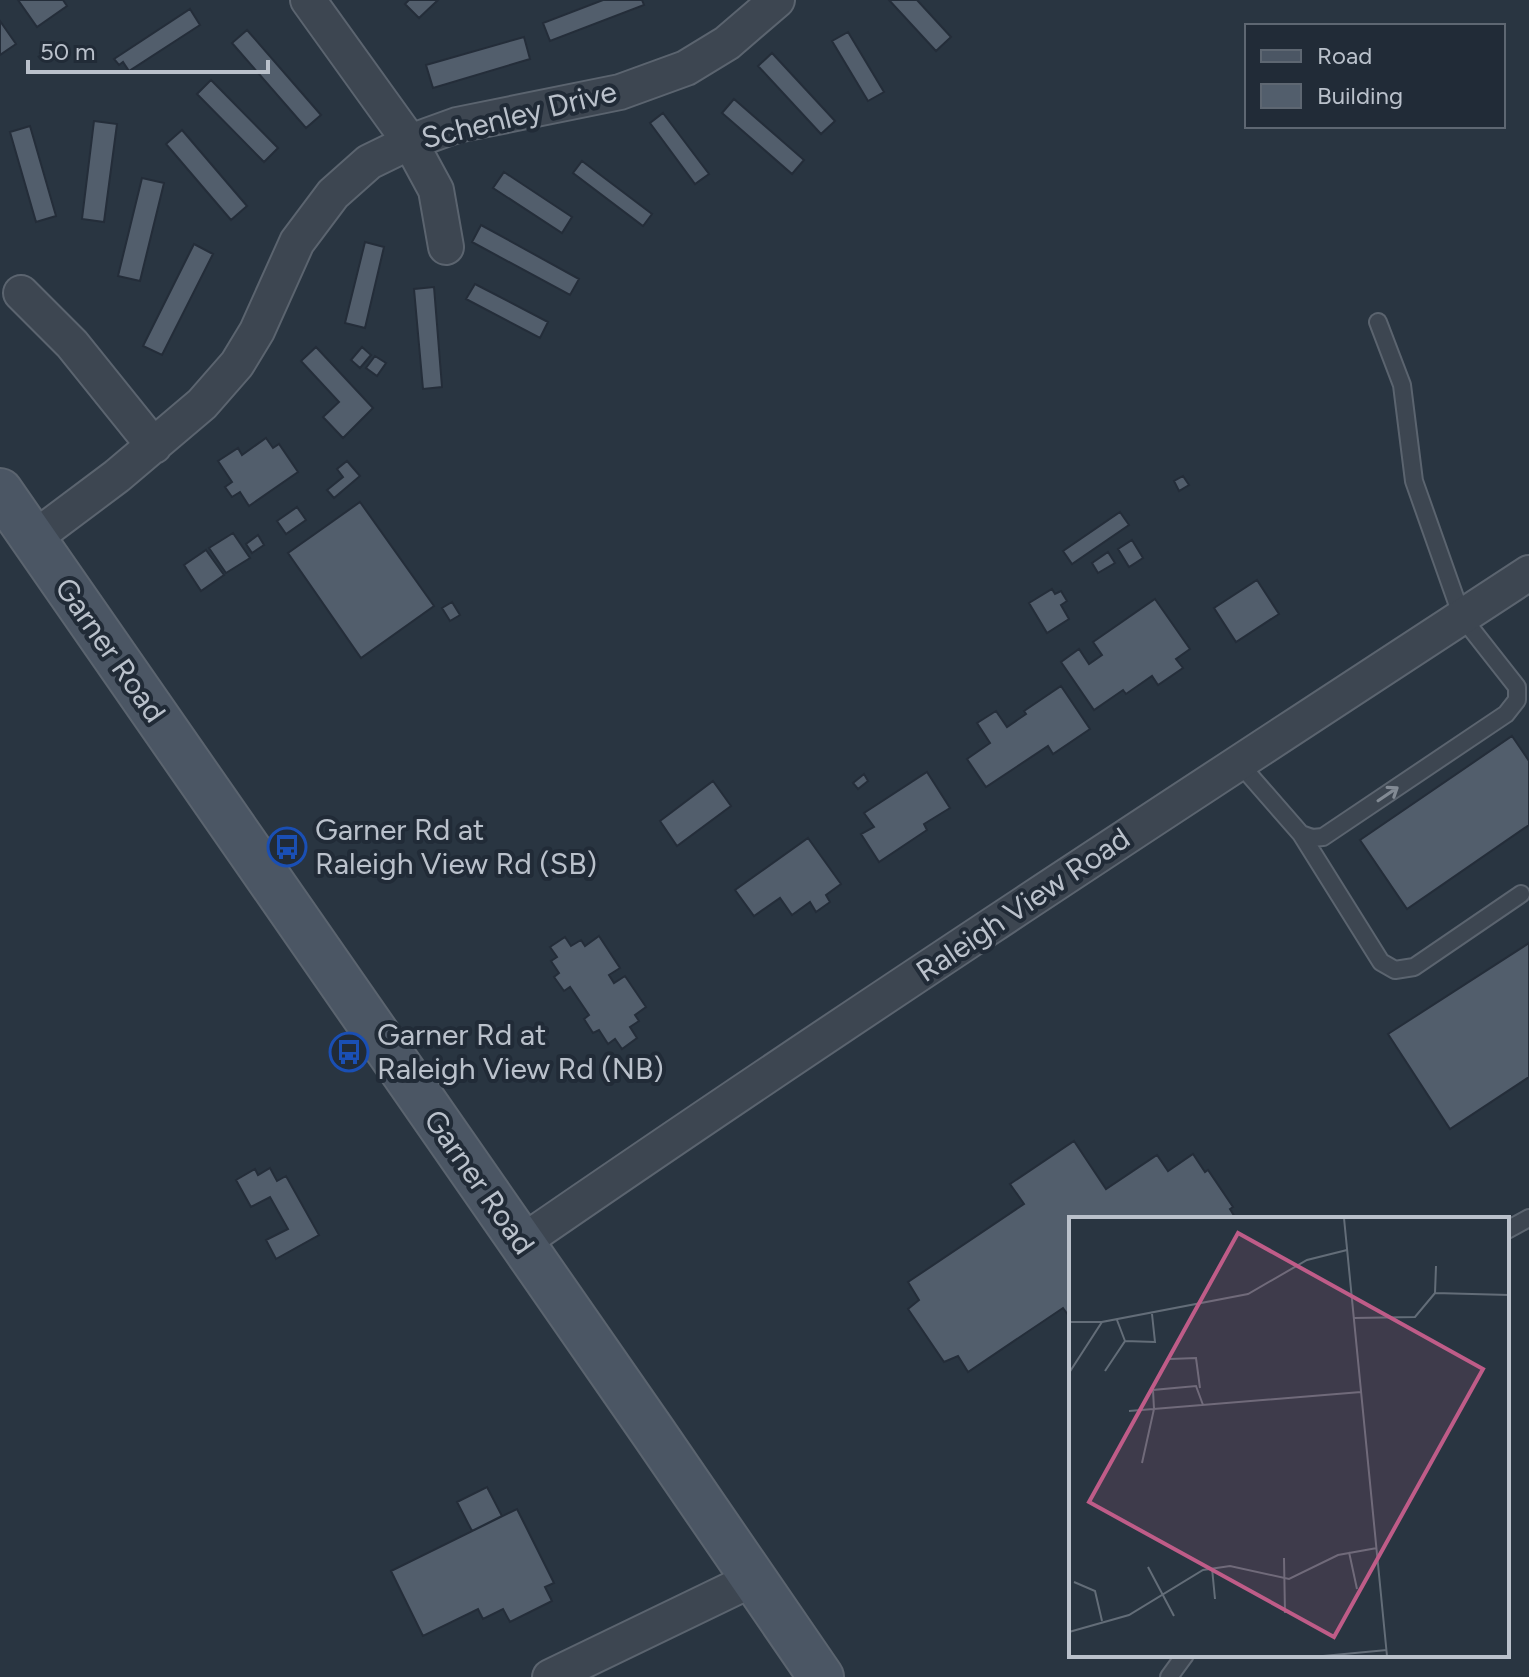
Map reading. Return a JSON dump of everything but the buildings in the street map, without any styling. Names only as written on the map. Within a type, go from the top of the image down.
[{"type":"main road","name":"Garner Road","points":[[0,491],[821,1677]]},
{"type":"street","points":[[308,0],[410,142],[436,190],[446,247]]},
{"type":"street","name":"Schenley Drive","points":[[33,539],[154,446],[202,404],[237,364],[257,331],[297,242],[333,194],[369,162],[410,142],[457,125],[620,92],[686,68],[727,43],[768,3]]},
{"type":"street","points":[[21,293],[72,344],[154,446]]},
{"type":"street","name":"Raleigh View Road","points":[[521,1243],[775,1071],[1529,573]]},
{"type":"street","points":[[550,1677],[753,1579]]},
{"type":"lane","points":[[1301,834],[1312,838],[1323,837],[1506,714],[1517,700],[1517,687],[1462,617],[1414,481],[1402,385],[1378,322]]},
{"type":"lane","points":[[1239,763],[1301,834],[1381,962],[1395,970],[1414,967],[1521,894]]},
{"type":"lane","points":[[1509,1229],[1529,1218]]},
{"type":"lane","points":[[1169,1677],[1184,1657]]},
{"type":"place","name":"Garner Rd at Raleigh View Rd (SB)","points":[[287,847]]},
{"type":"place","name":"Garner Rd at Raleigh View Rd (NB)","points":[[349,1052]]}]
